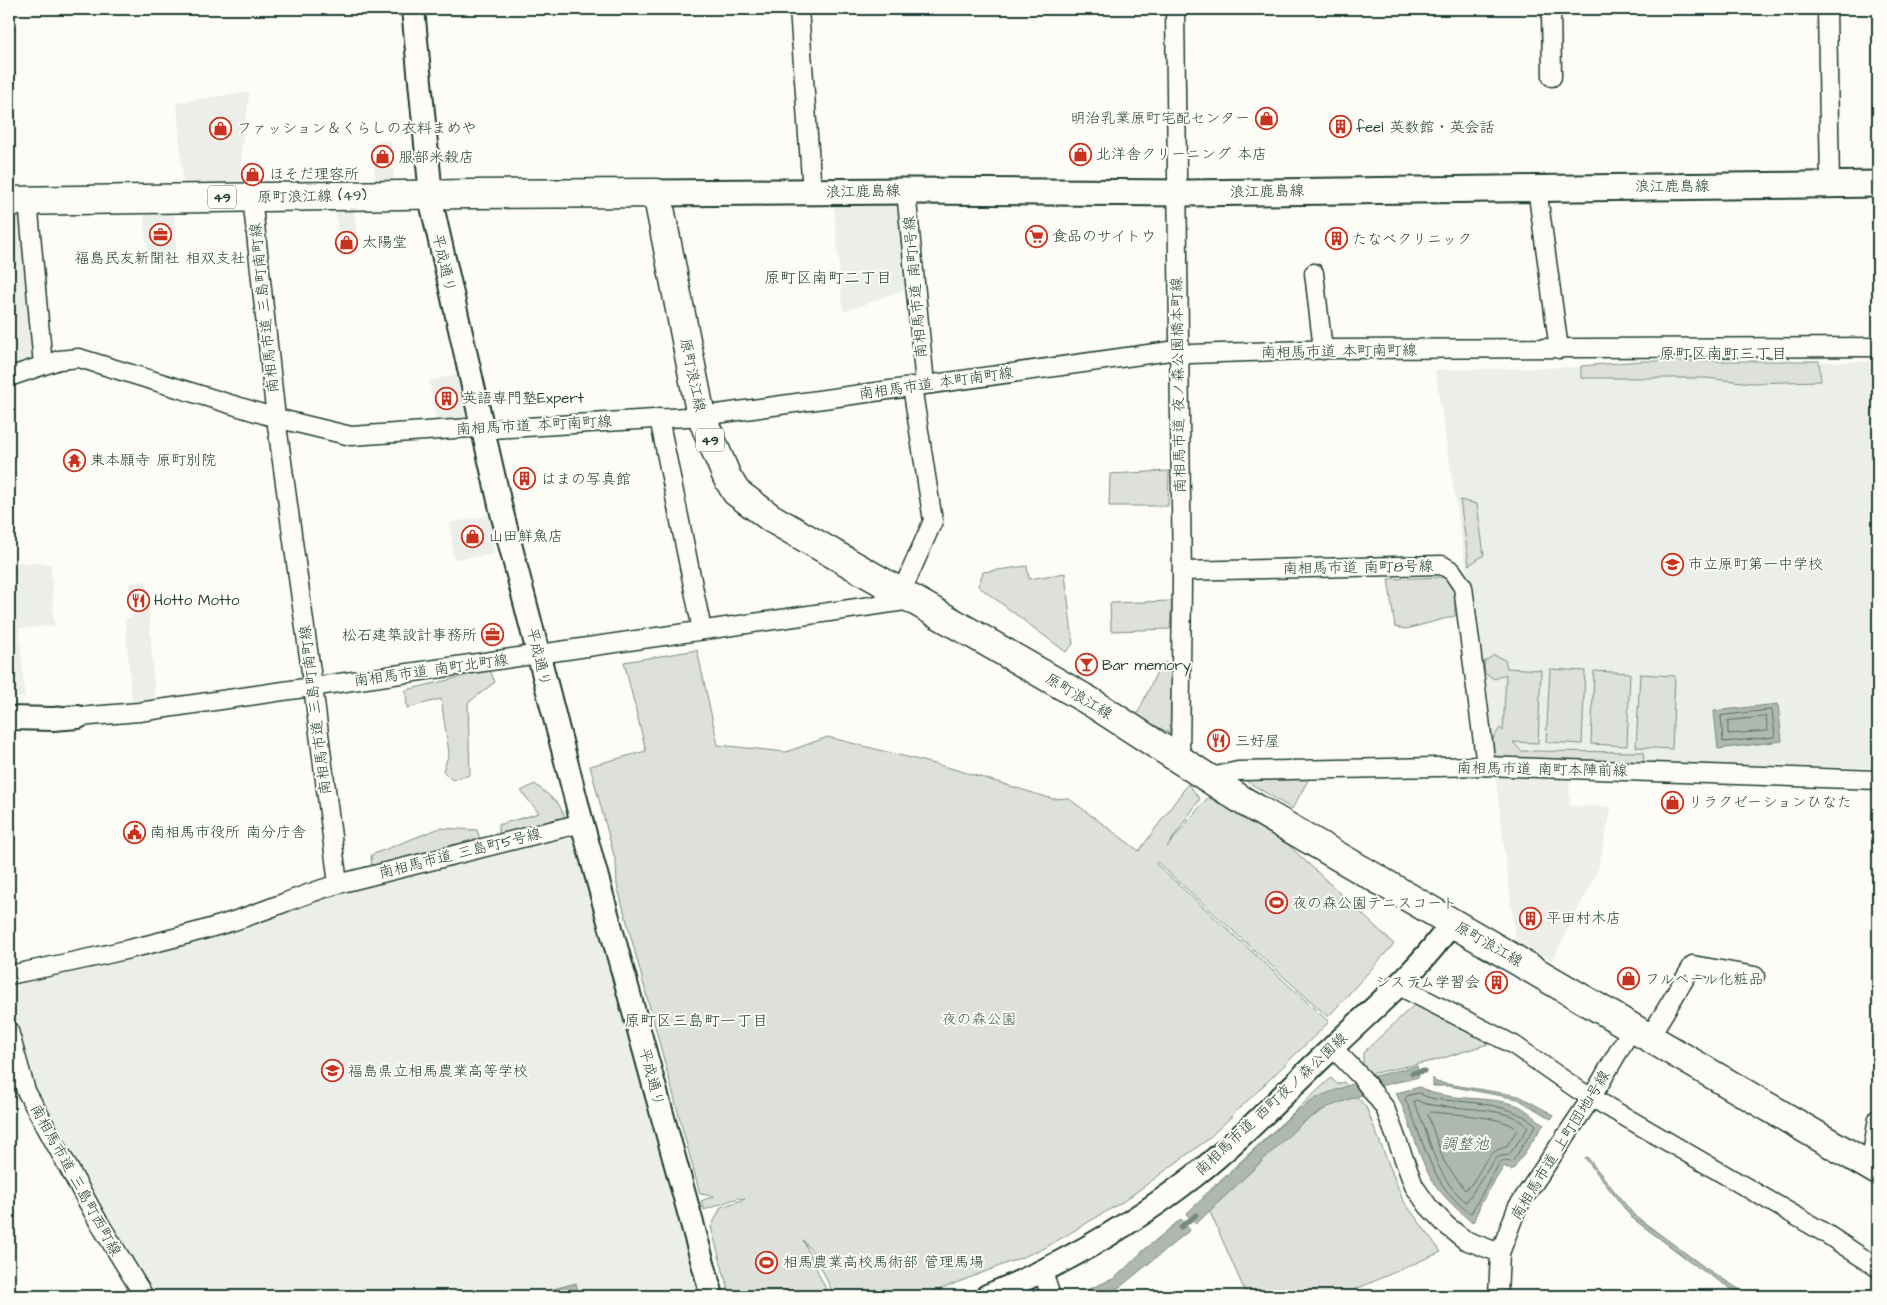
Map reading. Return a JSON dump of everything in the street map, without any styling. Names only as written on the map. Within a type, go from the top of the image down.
[{"type":"main road","name":"浪江鹿島線","points":[[657,193],[906,191],[1177,192],[1878,184]]},
{"type":"main road","name":"49","points":[[433,194],[657,193]]},
{"type":"main road","name":"原町浪江線","points":[[657,193],[702,416],[712,444],[736,492],[771,518],[1098,707],[1207,778],[1874,1169]]},
{"type":"main road","name":"原町浪江線 (49)","points":[[19,201],[433,194]]},
{"type":"street","name":"平成通り","points":[[413,9],[433,194],[482,428],[582,823],[712,1296]]},
{"type":"street","points":[[800,9],[812,192]]},
{"type":"street","name":"南相馬市道 夜ノ森公園橋本町線","points":[[1174,9],[1182,571],[1180,760]]},
{"type":"street","points":[[1551,9],[1552,77]]},
{"type":"street","points":[[1827,9],[1830,184]]},
{"type":"street","points":[[1537,188],[1558,349]]},
{"type":"street","name":"南相馬市道 南町1号線","points":[[906,191],[918,385],[932,521],[907,596]]},
{"type":"street","name":"南相馬市道 三島町南町線","points":[[252,197],[276,418],[338,884]]},
{"type":"street","points":[[19,201],[43,365]]},
{"type":"street","points":[[1314,272],[1323,350]]},
{"type":"street","name":"南相馬市道 本町南町線","points":[[9,377],[59,360],[79,358],[276,418],[356,436],[482,428],[493,430],[702,416],[918,385],[1178,352],[1218,354],[1323,350],[1878,347]]},
{"type":"street","points":[[658,418],[702,630]]},
{"type":"street","name":"南相馬市道 南町8号線","points":[[1182,571],[1442,565],[1449,568],[1463,587],[1486,766]]},
{"type":"street","name":"南相馬市道 南町北町線","points":[[9,718],[52,719],[139,712],[702,630],[907,596]]},
{"type":"street","name":"南相馬市道 南町本陣前線","points":[[1207,778],[1238,771],[1486,766],[1878,780]]},
{"type":"street","name":"南相馬市道 三島町5号線","points":[[338,884],[582,823]]},
{"type":"street","points":[[9,975],[54,968],[183,936],[229,923],[338,884]]},
{"type":"street","name":"南相馬市道 西町夜ノ森公園線","points":[[987,1296],[1042,1270],[1100,1239],[1146,1211],[1194,1176],[1232,1143],[1397,986],[1440,941],[1452,922]]},
{"type":"street","name":"南相馬市道 上町団地1号線","points":[[1498,1296],[1500,1253],[1517,1208],[1592,1097],[1693,965],[1755,976]]},
{"type":"street","points":[[1397,986],[1414,992],[1514,1045],[1592,1097],[1825,1233],[1878,1268]]},
{"type":"street","name":"南相馬市道 三島町西町線","points":[[9,1031],[30,1099],[98,1221],[144,1296]]},
{"type":"street","points":[[1332,1048],[1362,1078],[1385,1108],[1414,1186],[1428,1206],[1446,1225],[1465,1240],[1500,1253]]},
{"type":"street","points":[[1874,1169],[1878,1118]]},
{"type":"street","points":[[1042,1270],[1051,1296]]},
{"type":"shaded area","points":[[250,92],[241,150],[242,184],[183,185],[177,102]]},
{"type":"shaded area","points":[[391,140],[394,181],[376,182],[371,143]]},
{"type":"shaded area","points":[[904,205],[909,288],[843,312],[834,206]]},
{"type":"shaded area","points":[[335,208],[354,208],[359,254],[341,256]]},
{"type":"shaded area","name":"福島民友新聞社 相双支社","points":[[144,211],[174,211],[177,260],[148,264]]},
{"type":"shaded area","points":[[9,213],[25,213],[36,354],[33,363],[9,370]]},
{"type":"shaded area","name":"市立原町第一中学校","points":[[1878,361],[1878,768],[1496,759],[1435,370]]},
{"type":"shaded area","points":[[459,374],[469,420],[437,422],[429,381]]},
{"type":"shaded area","name":"山田鮮魚店","points":[[491,515],[494,554],[454,559],[450,523]]},
{"type":"shaded area","points":[[9,562],[51,564],[54,626],[19,628],[25,697],[9,699]]},
{"type":"shaded area","points":[[147,581],[155,700],[132,703],[125,618],[133,617],[129,584]]},
{"type":"shaded area","points":[[1495,773],[1569,776],[1570,806],[1612,807],[1597,872],[1552,960],[1516,943]]},
{"type":"shaded area","name":"福島県立相馬農業高等学校","points":[[566,834],[573,839],[699,1296],[150,1296],[31,1090],[15,1036],[9,1004],[9,988],[12,980],[351,887]]},
{"type":"green space","points":[[1641,361],[1819,361],[1821,381],[1751,383],[1706,378],[1581,378],[1581,366]]},
{"type":"green space","points":[[1169,471],[1168,506],[1109,506],[1110,474]]},
{"type":"green space","points":[[1460,500],[1477,504],[1484,555],[1469,565]]},
{"type":"green space","points":[[1027,566],[1029,579],[1065,573],[1073,644],[1066,652],[978,586],[983,572]]},
{"type":"green space","points":[[1444,577],[1455,592],[1455,616],[1406,629],[1395,627],[1388,579]]},
{"type":"green space","points":[[1172,601],[1170,629],[1111,631],[1110,603]]},
{"type":"green space","name":"夜の森公園","points":[[697,650],[718,745],[786,752],[828,737],[954,769],[1053,799],[1068,798],[1139,851],[1188,784],[1200,799],[1167,847],[1208,797],[1283,840],[1394,944],[1328,1017],[1157,862],[1156,864],[1329,1022],[1207,1140],[1124,1201],[1043,1249],[923,1296],[834,1296],[817,1258],[803,1240],[829,1296],[730,1296],[711,1227],[721,1207],[745,1199],[738,1198],[704,1210],[701,1201],[714,1196],[700,1194],[617,885],[616,863],[590,766],[646,751],[624,662]]},
{"type":"green space","points":[[1494,655],[1505,660],[1507,668],[1541,670],[1538,743],[1513,742],[1521,751],[1644,752],[1643,767],[1491,760],[1491,742],[1500,728],[1503,731],[1506,674],[1495,679],[1485,674],[1484,662]]},
{"type":"green space","points":[[1161,663],[1172,663],[1170,733],[1136,717]]},
{"type":"green space","points":[[1550,669],[1585,671],[1582,744],[1546,742]]},
{"type":"green space","points":[[490,670],[495,682],[468,703],[470,775],[452,780],[443,771],[449,753],[441,699],[407,708],[406,690]]},
{"type":"green space","points":[[1594,671],[1630,673],[1627,746],[1591,744]]},
{"type":"green space","points":[[1640,674],[1675,676],[1672,749],[1636,747]]},
{"type":"green space","points":[[1311,775],[1292,809],[1240,777]]},
{"type":"green space","points":[[535,784],[558,803],[566,819],[500,838],[498,825],[539,813],[521,791]]},
{"type":"green space","points":[[440,828],[477,830],[481,843],[372,870],[371,855]]},
{"type":"green space","points":[[1418,1001],[1491,1043],[1437,1060],[1370,1074],[1363,1067],[1363,1053]]},
{"type":"green space","points":[[1331,1078],[1337,1084],[1344,1082],[1366,1107],[1403,1200],[1441,1252],[1340,1296],[1247,1296],[1203,1196]]},
{"type":"water","points":[[1778,704],[1782,741],[1718,749],[1714,711]]},
{"type":"water","points":[[1417,1066],[1419,1077],[1375,1087],[1367,1093],[1328,1107],[1301,1124],[1196,1224],[1186,1214],[1295,1112],[1320,1096],[1374,1076]]},
{"type":"water","points":[[1433,1078],[1436,1082],[1519,1096],[1554,1115],[1551,1119],[1518,1099],[1449,1086],[1433,1086]]},
{"type":"water","name":"調整池","points":[[1420,1087],[1441,1095],[1495,1100],[1519,1106],[1544,1124],[1512,1171],[1504,1166],[1481,1203],[1474,1221],[1471,1222],[1440,1191],[1430,1177],[1422,1160],[1405,1112],[1396,1093]]},
{"type":"water","points":[[1587,1157],[1634,1215],[1707,1269],[1750,1296],[1742,1296],[1699,1268],[1632,1218],[1585,1158]]},
{"type":"water","points":[[1181,1219],[1190,1230],[1120,1287],[1101,1296],[1072,1296],[1115,1278],[1145,1249]]},
{"type":"water","points":[[576,1283],[579,1296],[535,1296],[534,1294]]},
{"type":"waterway","points":[[1412,1073],[1424,1071]]},
{"type":"waterway","points":[[1181,1227],[1196,1215]]},
{"type":"place","name":"明治乳業原町宅配センター","points":[[1266,118]]},
{"type":"place","name":"feel 英数館・英会話","points":[[1340,127]]},
{"type":"place","name":"ファッション＆くらしの衣料まめや","points":[[221,128]]},
{"type":"place","name":"北洋舎クリーニング 本店","points":[[1080,154]]},
{"type":"place","name":"服部米穀店","points":[[383,157]]},
{"type":"place","name":"ほそだ理容所","points":[[253,174]]},
{"type":"place","name":"福島民友新聞社 相双支社","points":[[160,235]]},
{"type":"place","name":"食品のサイトウ","points":[[1036,236]]},
{"type":"place","name":"たなべクリニック","points":[[1336,239]]},
{"type":"place","name":"太陽堂","points":[[346,242]]},
{"type":"place","name":"英語専門塾Expert","points":[[446,398]]},
{"type":"place","name":"東本願寺 原町別院","points":[[74,460]]},
{"type":"place","name":"はまの写真館","points":[[525,479]]},
{"type":"place","name":"山田鮮魚店","points":[[472,536]]},
{"type":"place","name":"市立原町第一中学校","points":[[1672,564]]},
{"type":"place","name":"Hotto Motto","points":[[138,600]]},
{"type":"place","name":"松石建築設計事務所","points":[[493,635]]},
{"type":"place","name":"Bar memory","points":[[1086,665]]},
{"type":"place","name":"三好屋","points":[[1219,741]]},
{"type":"place","name":"リラクゼーションひなた","points":[[1672,802]]},
{"type":"place","name":"南相馬市役所 南分庁舎","points":[[134,832]]},
{"type":"place","name":"夜の森公園テニスコート","points":[[1276,903]]},
{"type":"place","name":"平田村木店","points":[[1530,918]]},
{"type":"place","name":"フルベール化粧品","points":[[1629,979]]},
{"type":"place","name":"システム学習会","points":[[1496,982]]},
{"type":"place","name":"福島県立相馬農業高等学校","points":[[332,1071]]},
{"type":"place","name":"相馬農業高校馬術部 管理馬場","points":[[767,1262]]},
{"type":"district","name":"原町区南町二丁目","points":[[828,277]]},
{"type":"district","name":"原町区南町三丁目","points":[[1723,353]]},
{"type":"district","name":"原町区三島町一丁目","points":[[696,1020]]}]
